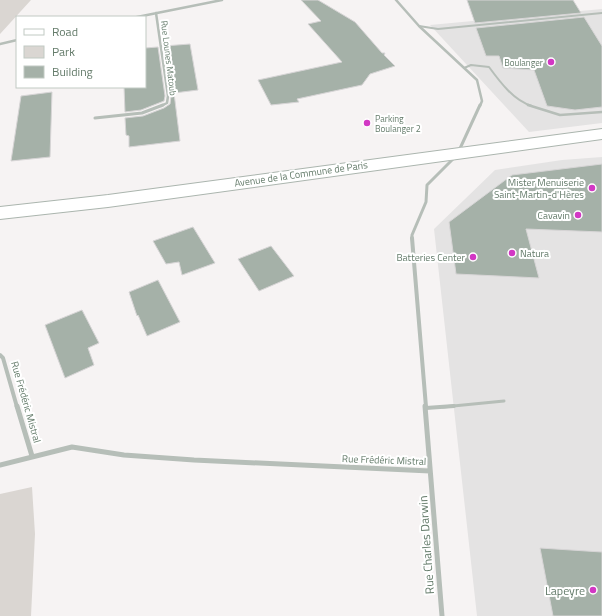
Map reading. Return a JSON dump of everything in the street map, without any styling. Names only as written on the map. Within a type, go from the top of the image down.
[{"type":"main road","name":"Avenue de la Commune de Paris","points":[[0,213],[108,201],[457,155],[528,143],[602,134]]},
{"type":"street","points":[[142,16],[222,0]]},
{"type":"street","points":[[396,0],[419,26],[477,80],[482,100],[457,155]]},
{"type":"street","name":"Rue Lounes Matoub","points":[[95,118],[150,111],[160,108],[167,103],[168,96],[156,13]]},
{"type":"street","points":[[0,44],[16,40]]},
{"type":"street","name":"Rue Frédéric Mistral","points":[[0,465],[72,447],[124,455],[194,460],[430,472],[412,235],[426,202],[427,185],[457,155]]},
{"type":"street","name":"Rue Frédéric Mistral","points":[[0,355],[3,358],[32,456]]},
{"type":"street","name":"Rue Charles Darwin","points":[[430,472],[442,616]]},
{"type":"lane","points":[[419,26],[438,28],[602,13]]},
{"type":"lane","points":[[464,68],[471,65],[482,65],[489,67],[500,82],[524,104],[545,111],[560,115],[602,112]]},
{"type":"lane","points":[[426,408],[504,401]]},
{"type":"shaded area","points":[[602,9],[602,123],[529,132],[430,25]]},
{"type":"shaded area","points":[[602,157],[602,616],[477,616],[434,229],[495,170],[562,160]]},
{"type":"green space","points":[[0,0],[31,0],[16,16],[0,34]]},
{"type":"green space","points":[[32,487],[35,534],[31,616],[0,616],[0,494]]},
{"type":"building","points":[[301,0],[318,0],[355,22],[382,53],[385,53],[384,55],[395,66],[370,74],[362,85],[297,99],[299,102],[271,105],[258,80],[342,62],[308,24],[321,21]]},
{"type":"building","points":[[467,0],[573,0],[581,13],[475,23]]},
{"type":"building","name":"Boulanger","points":[[584,17],[602,46],[602,107],[575,110],[547,106],[534,70],[503,68],[499,56],[486,56],[476,28]]},
{"type":"building","points":[[190,44],[198,90],[174,93],[180,141],[129,147],[129,136],[126,135],[125,118],[143,116],[164,108],[170,104],[171,96],[164,46]]},
{"type":"building","points":[[158,47],[165,96],[164,101],[141,110],[125,112],[124,88],[146,88],[146,48]]},
{"type":"building","points":[[52,92],[50,157],[11,161],[21,96]]},
{"type":"building","points":[[602,164],[602,232],[526,229],[539,278],[456,274],[449,222],[512,175]]},
{"type":"building","points":[[193,227],[215,263],[182,275],[179,262],[166,264],[153,241]]},
{"type":"building","points":[[271,246],[294,276],[259,291],[238,259]]},
{"type":"building","points":[[158,280],[180,322],[147,336],[138,315],[137,316],[129,292]]},
{"type":"building","points":[[82,310],[99,343],[88,348],[94,365],[65,378],[45,325]]},
{"type":"building","points":[[540,548],[602,552],[602,616],[553,616]]},
{"type":"place","name":"Boulanger","points":[[551,62]]},
{"type":"place","name":"Parking Boulanger 2","points":[[367,123]]},
{"type":"place","name":"Mister Menuiserie Saint-Martin-d'Hères","points":[[592,188]]},
{"type":"place","name":"Cavavin","points":[[578,215]]},
{"type":"place","name":"Natura","points":[[512,253]]},
{"type":"place","name":"Batteries Center","points":[[473,257]]},
{"type":"place","name":"Lapeyre","points":[[593,590]]}]
